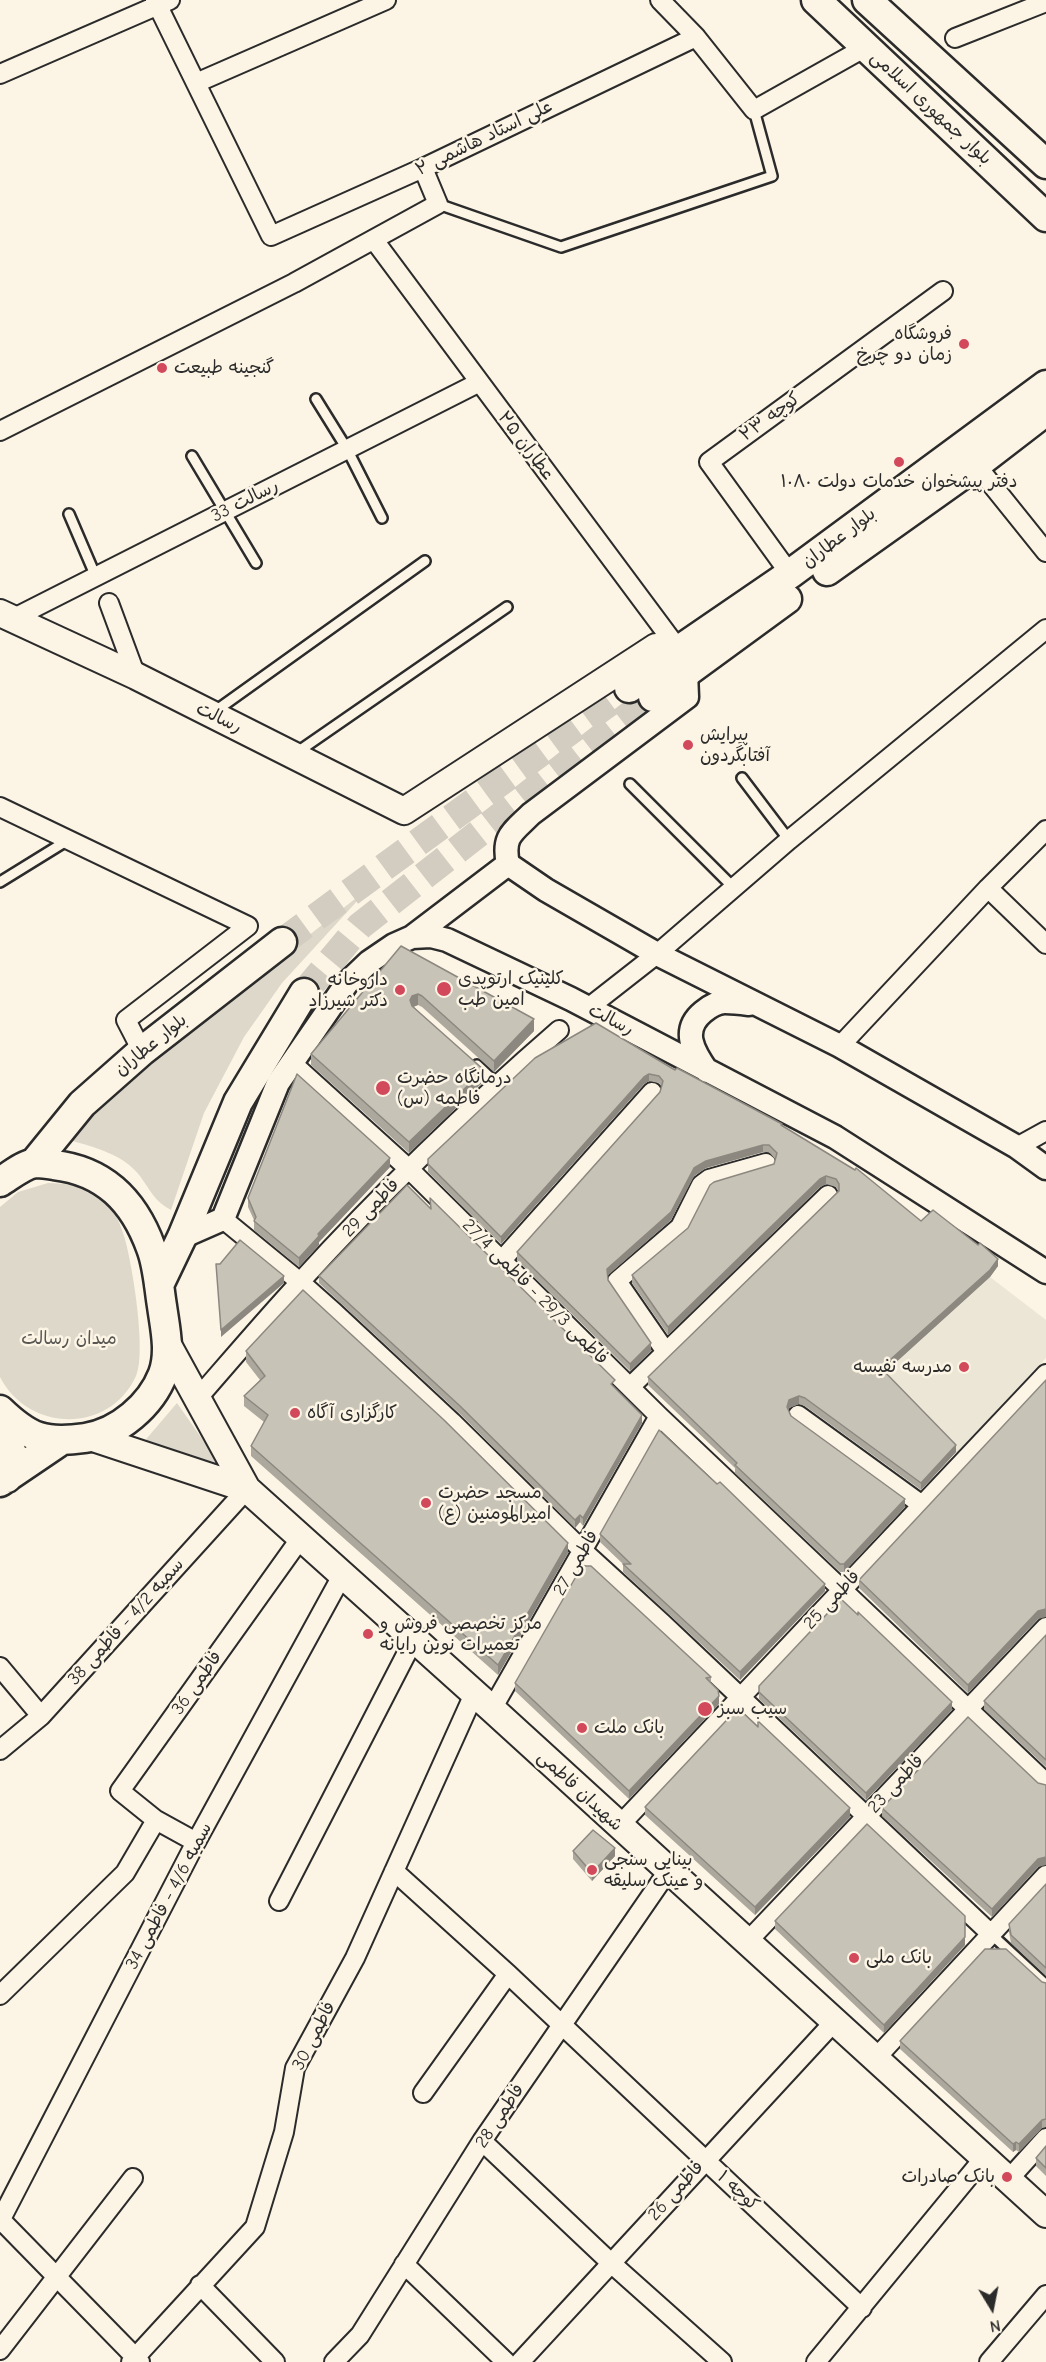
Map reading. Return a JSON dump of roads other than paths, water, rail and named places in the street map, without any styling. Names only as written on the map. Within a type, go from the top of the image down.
[{"type":"main road","name":"بلوار جمهوری اسلامی","points":[[816,0],[1042,216]]},
{"type":"main road","name":"بلوار جمهوری اسلامی","points":[[867,0],[1046,164]]},
{"type":"main road","name":"بلوار عطاران","points":[[683,661],[790,574],[1046,385]]},
{"type":"main road","name":"بلوار عطاران","points":[[641,692],[683,661],[976,465],[1046,411]]},
{"type":"main road","name":"رسالت","points":[[6,616],[136,676],[404,811],[656,647],[683,661]]},
{"type":"main road","name":"بلوار عطاران","points":[[34,1163],[82,1104],[141,1051],[282,942]]},
{"type":"main road","points":[[159,1285],[182,1238],[238,1102],[304,993]]},
{"type":"main road","points":[[0,1182],[34,1163],[73,1167],[102,1179],[123,1197],[152,1249],[168,1345],[164,1372],[153,1394],[137,1412],[119,1425],[90,1437],[62,1440],[37,1437],[22,1430],[0,1410]]},
{"type":"main road","points":[[168,1345],[247,1489]]},
{"type":"main road","points":[[90,1437],[247,1489]]},
{"type":"main road","points":[[0,1439],[8,1443],[13,1456],[3,1480]]},
{"type":"main road","points":[[3,1480],[62,1440]]},
{"type":"main road","name":"شهیدان فاطمی","points":[[247,1489],[1046,2214]]},
{"type":"street","points":[[0,74],[161,2],[196,83],[386,0]]},
{"type":"street","points":[[660,0],[696,37],[754,110],[867,47]]},
{"type":"street","points":[[955,38],[1046,2]]},
{"type":"street","name":"علی استاد هاشمی ۲","points":[[196,83],[271,236],[423,168],[696,37]]},
{"type":"street","points":[[0,432],[294,283],[438,204],[423,168]]},
{"type":"street","name":"عطاران ۲۵","points":[[374,240],[683,661]]},
{"type":"street","name":"کوچه ۲۳","points":[[790,574],[709,462],[943,291]]},
{"type":"street","name":"رسالت 33","points":[[6,616],[96,577],[478,383]]},
{"type":"street","points":[[976,465],[1046,552]]},
{"type":"street","points":[[109,603],[136,676]]},
{"type":"street","points":[[588,1008],[657,954],[789,840],[1046,629]]},
{"type":"street","points":[[683,661],[687,697],[531,813],[509,835],[505,849],[508,864],[546,890],[657,954],[840,1046],[1017,1148],[1046,1168]]},
{"type":"street","points":[[0,807],[248,926],[126,1020],[141,1051]]},
{"type":"street","points":[[840,1046],[988,888],[1046,830]]},
{"type":"street","points":[[182,1238],[223,1219],[278,1083],[347,983],[369,963],[394,945],[412,937],[508,864]]},
{"type":"street","points":[[988,888],[1046,944]]},
{"type":"street","name":"رسالت","points":[[412,937],[431,936],[447,940],[588,1008],[835,1137],[1046,1272]]},
{"type":"street","points":[[707,1071],[695,1054],[690,1036],[695,1018],[708,1008],[723,1002],[757,1005]]},
{"type":"street","name":"فاطمی 29","points":[[197,1399],[300,1281],[409,1169],[497,1084],[559,1030]]},
{"type":"street","name":"فاطمی 29/3 - فاطمی 27/4","points":[[293,1064],[409,1169],[659,1416],[1046,1783]]},
{"type":"street","points":[[502,1260],[652,1092]]},
{"type":"street","points":[[1017,1148],[1046,1131]]},
{"type":"street","points":[[666,1352],[617,1281],[680,1227],[701,1185],[709,1179],[766,1163]]},
{"type":"street","points":[[630,1386],[828,1195]]},
{"type":"street","points":[[223,1219],[300,1281],[452,1422],[583,1551],[991,1934]]},
{"type":"street","name":"فاطمی 25","points":[[619,1826],[1046,1374]]},
{"type":"street","points":[[798,1415],[922,1505]]},
{"type":"street","name":"فاطمی 27","points":[[483,1702],[583,1551],[659,1416]]},
{"type":"street","name":"سمیه 4/2 - فاطمی 38","points":[[0,1750],[41,1716],[247,1489]]},
{"type":"street","name":"فاطمی 36","points":[[156,1820],[120,1791],[302,1538]]},
{"type":"street","name":"سمیه 4/6 - فاطمی 34","points":[[0,2220],[196,1842],[339,1581],[344,1576]]},
{"type":"street","name":"فاطمی 23","points":[[747,1942],[968,1708],[1043,1635]]},
{"type":"street","points":[[279,1901],[414,1639]]},
{"type":"street","points":[[0,1667],[41,1716]]},
{"type":"street","name":"فاطمی 30","points":[[135,2360],[200,2285],[255,2227],[284,2132],[295,2068],[355,1958],[394,1871],[483,1702]]},
{"type":"street","points":[[0,1995],[125,1873],[156,1820],[196,1842]]},
{"type":"street","name":"کوچه ۱","points":[[394,1871],[508,1974],[862,2308]]},
{"type":"street","name":"فاطمی 28","points":[[334,2362],[360,2335],[482,2141],[668,1871]]},
{"type":"street","points":[[875,2059],[1046,1875]]},
{"type":"street","points":[[423,2093],[508,1974]]},
{"type":"street","name":"فاطمی 26","points":[[520,2362],[705,2159],[834,2022]]},
{"type":"street","points":[[1008,2180],[1046,2138]]},
{"type":"street","points":[[482,2141],[611,2263],[722,2362]]},
{"type":"street","points":[[816,2362],[984,2158]]},
{"type":"street","points":[[0,2350],[133,2178]]},
{"type":"street","points":[[0,2220],[135,2360]]},
{"type":"street","points":[[404,2264],[506,2362]]},
{"type":"street","points":[[200,2285],[275,2362]]},
{"type":"street","points":[[989,2362],[1046,2295]]},
{"type":"lane","points":[[438,204],[561,247],[772,176],[754,110]]},
{"type":"lane","points":[[316,399],[347,449],[382,518]]},
{"type":"lane","points":[[192,456],[256,563]]},
{"type":"lane","points":[[69,514],[96,577]]},
{"type":"lane","points":[[212,714],[425,561]]},
{"type":"lane","points":[[294,755],[507,607]]},
{"type":"lane","points":[[742,778],[789,840]]},
{"type":"lane","points":[[630,784],[734,888]]},
{"type":"lane","points":[[0,882],[68,840]]},
{"type":"lane","points":[[471,1060],[497,1084]]},
{"type":"lane","points":[[991,1934],[1046,1985]]},
{"type":"tunnel","points":[[282,942],[629,688]]},
{"type":"tunnel","points":[[304,993],[360,926],[653,697]]},
{"type":"place","name":"فروشگاه زمان دو چرخ","points":[[964,344]]},
{"type":"place","name":"گنجینه طبیعت","points":[[162,368]]},
{"type":"place","name":"دفتر پیشخوان خدمات دولت ۱۰۸۰","points":[[899,462]]},
{"type":"place","name":"پیرایش آفتابگردون","points":[[688,745]]},
{"type":"place","name":"کلینیک ارتوپدی امین طب","points":[[444,989]]},
{"type":"place","name":"داروخانه دکتر شیرزاد","points":[[400,990]]},
{"type":"place","name":"درمانگاه حضرت فاطمه (س)","points":[[383,1088]]},
{"type":"place","name":"مدرسه نفیسه","points":[[964,1367]]},
{"type":"place","name":"کارگزاری آگاه","points":[[295,1413]]},
{"type":"place","name":"مسجد حضرت امیرالمومنین (ع)","points":[[426,1503]]},
{"type":"place","name":"مرکز تخصصی فروش و تعمیرات نوین رایانه","points":[[368,1634]]},
{"type":"place","name":"سیب سبز","points":[[705,1709]]},
{"type":"place","name":"بانک ملت","points":[[582,1728]]},
{"type":"place","name":"بینایی سنجی و عینک سلیقه","points":[[592,1870]]},
{"type":"place","name":"بانک ملی","points":[[854,1958]]},
{"type":"place","name":"بانک صادرات","points":[[1007,2177]]},
{"type":"park label","name":"میدان رسالت","points":[[69,1339]]}]
